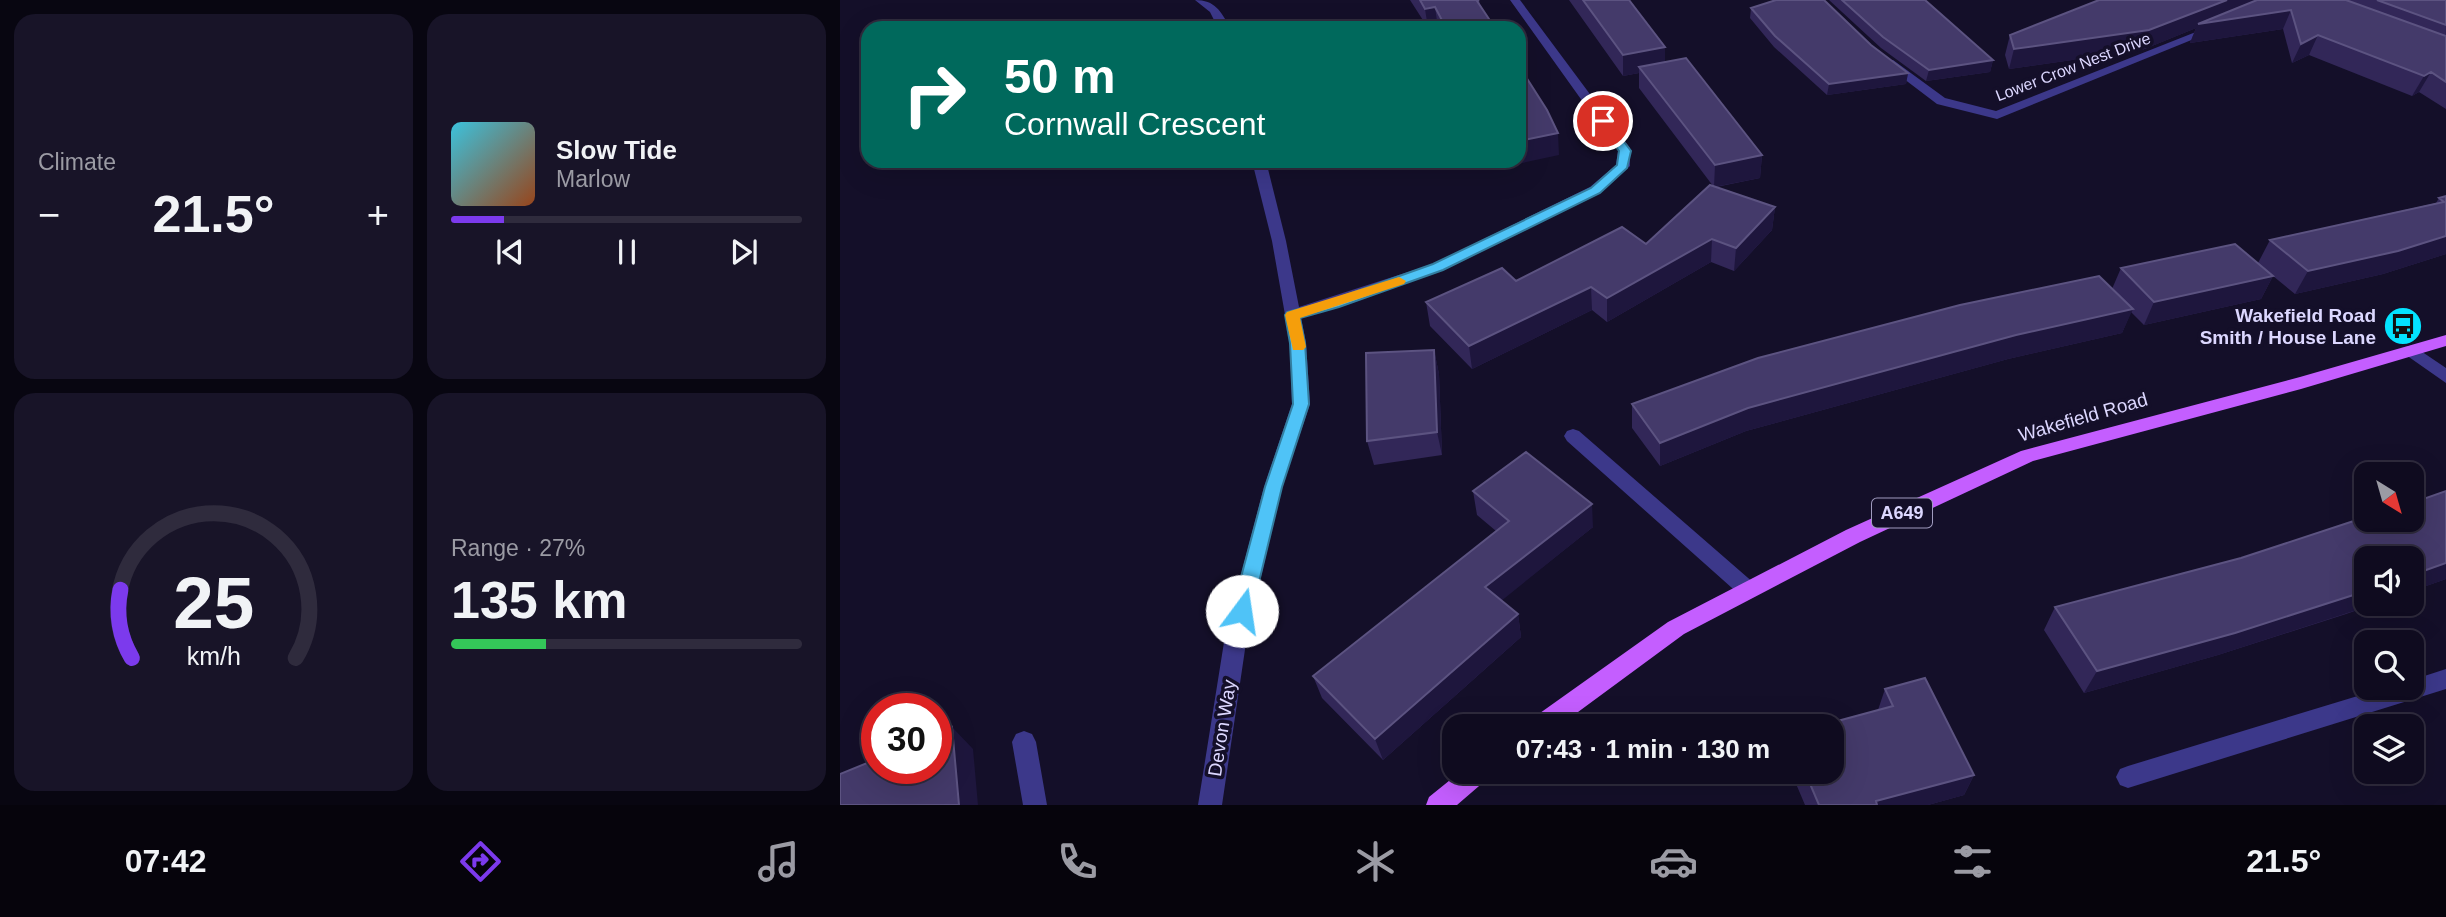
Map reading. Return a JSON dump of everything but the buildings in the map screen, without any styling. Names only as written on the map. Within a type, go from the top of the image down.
[{"type":"main road","name":"Wakefield Road","points":[[1558,714],[1676,628],[1853,536],[2028,456],[2446,340]]},
{"type":"main road","points":[[1438,805],[1463,784]]},
{"type":"street","points":[[1200,0],[1215,10],[1220,21]]},
{"type":"street","points":[[1293,315],[1334,304],[1438,267],[1595,190],[1623,166],[1625,151],[1516,0]]},
{"type":"street","name":"Lower Crow Nest Drive","points":[[1875,52],[1941,101],[1997,115],[2222,24]]},
{"type":"street","name":"Devon Way","points":[[1210,805],[1236,636],[1273,487],[1301,404],[1298,343],[1279,241],[1261,168]]},
{"type":"street","points":[[2412,351],[2446,377]]},
{"type":"street","points":[[1573,436],[1748,590]]},
{"type":"street","points":[[2128,777],[2446,679]]},
{"type":"street","points":[[1024,742],[1035,805]]},
{"type":"slow traffic","points":[[1298,347],[1293,315],[1399,281]]},
{"type":"place","name":"Wakefield Road Smith / House Lane","points":[[2403,326]]},
{"type":"route","points":[[1242,611],[1273,487],[1301,404],[1298,343],[1293,315],[1334,304],[1438,267],[1535,222],[1595,190],[1623,166],[1625,151],[1603,121]]}]
